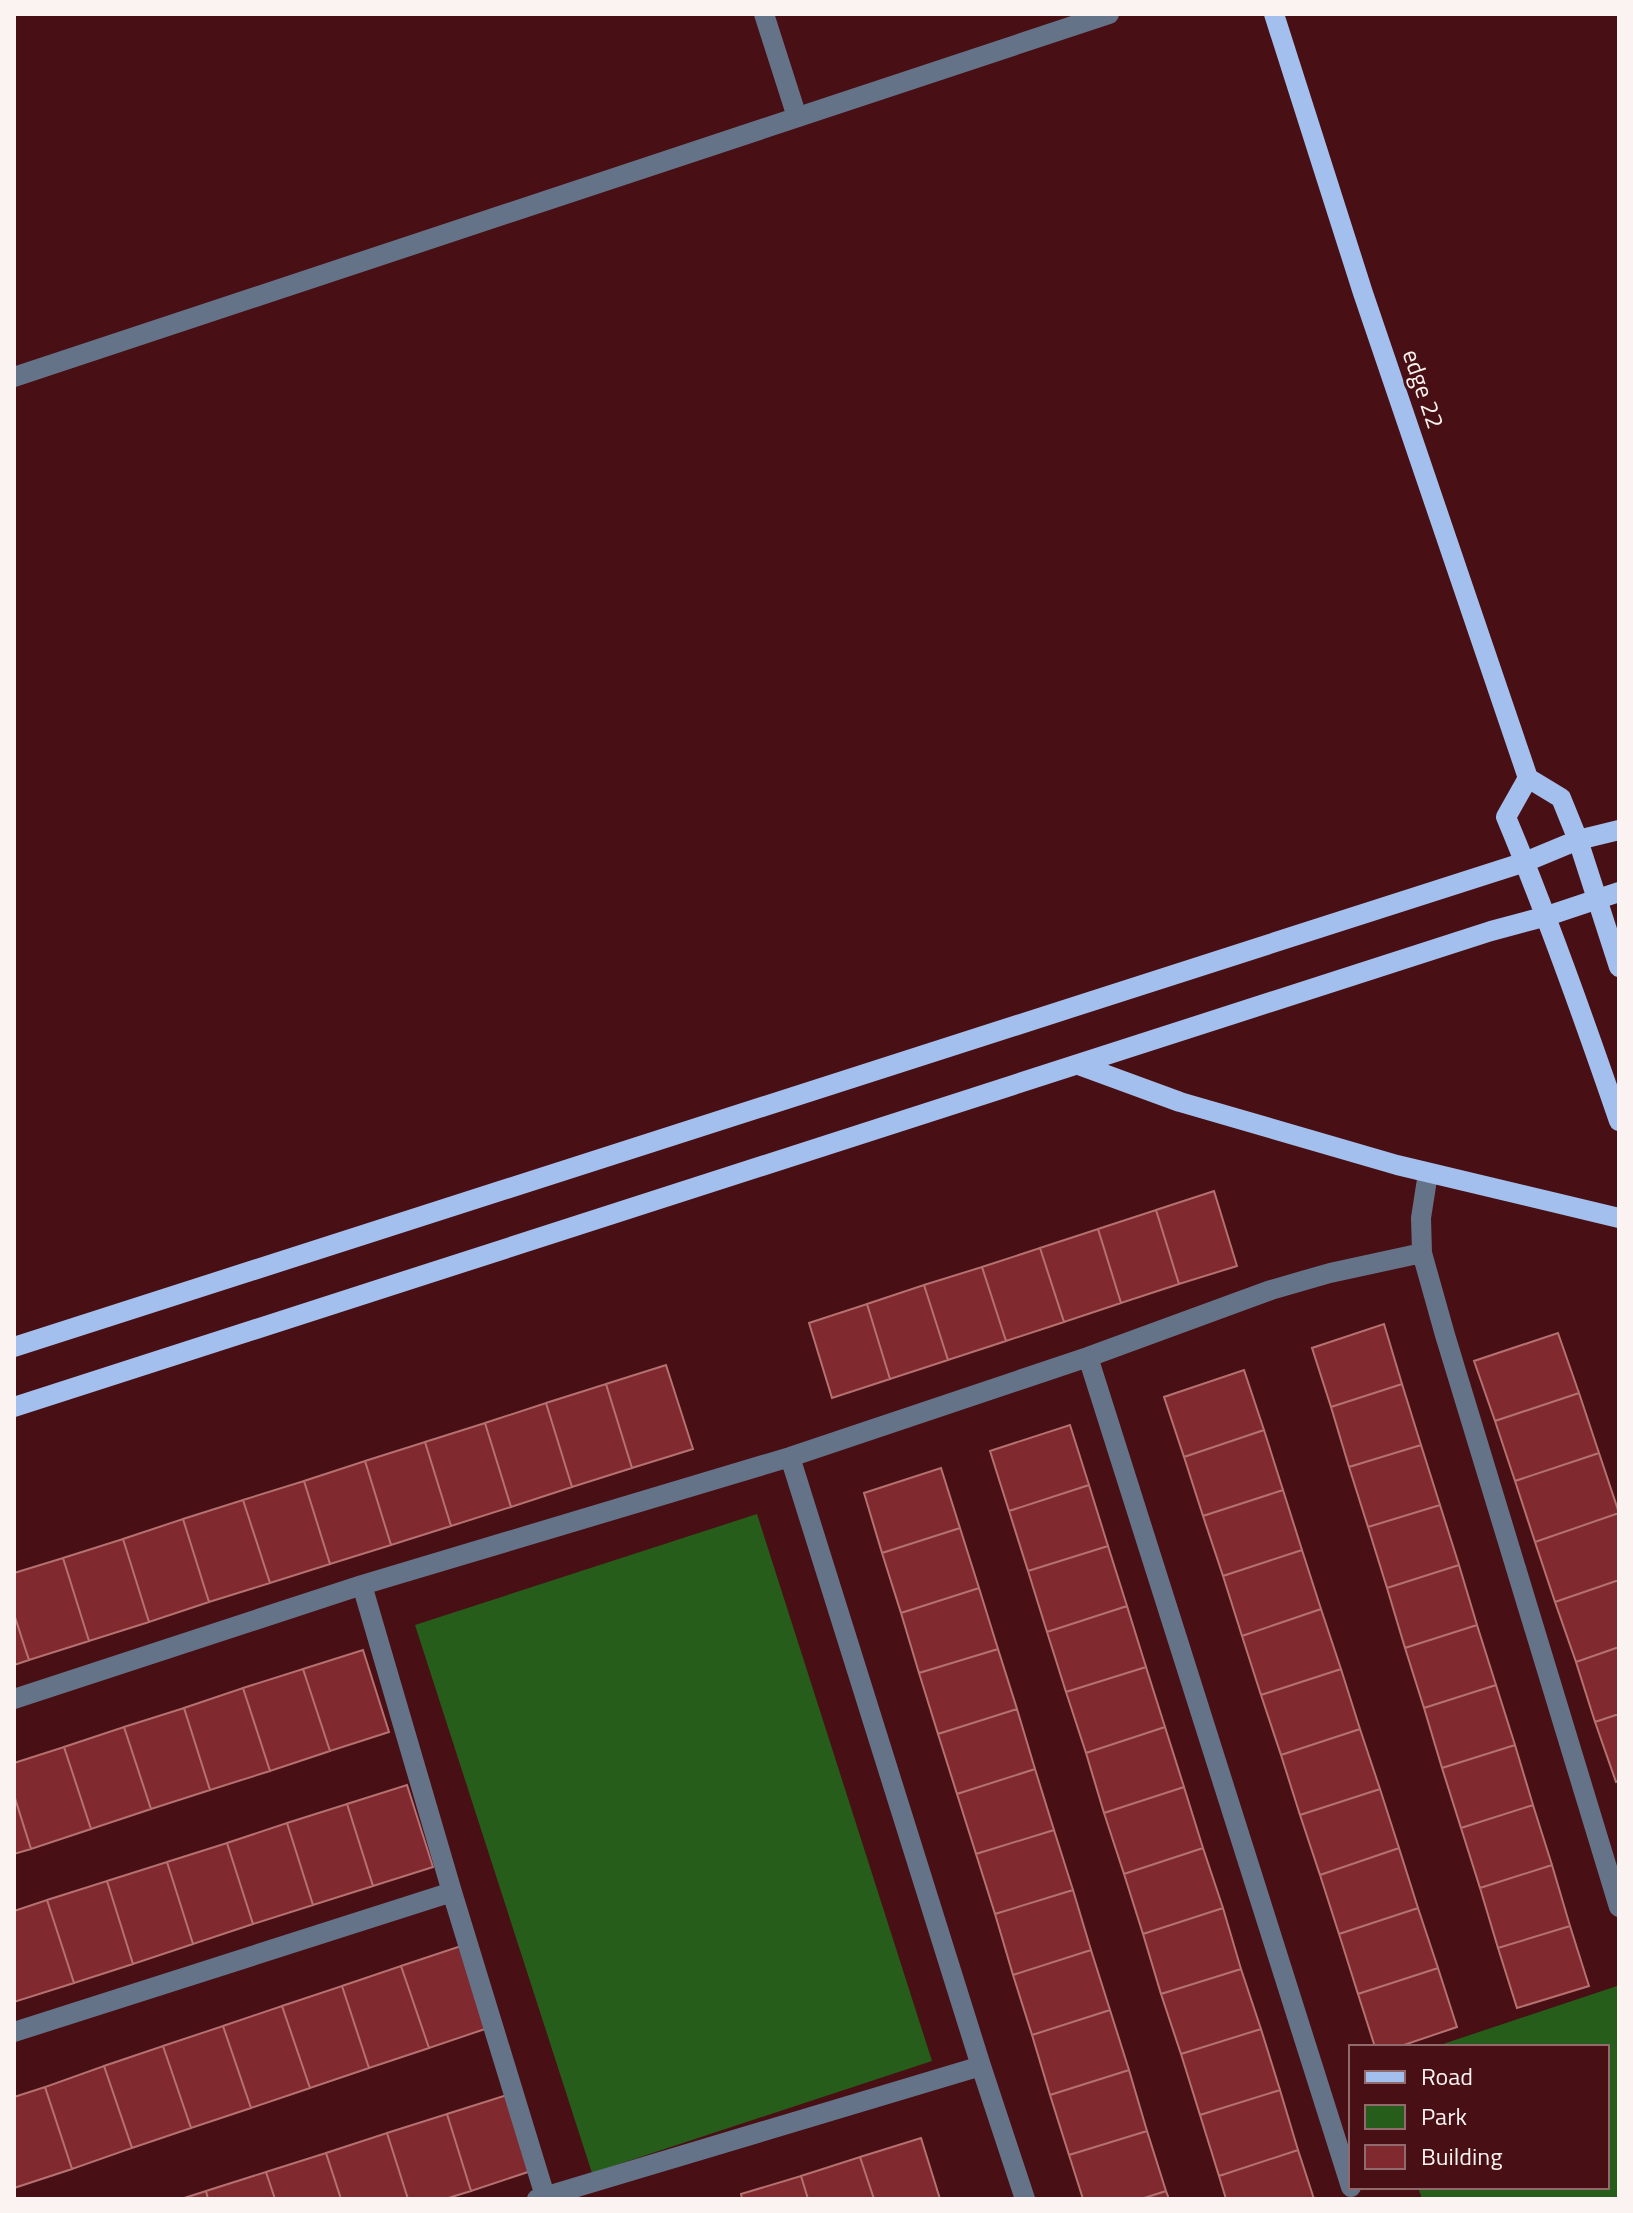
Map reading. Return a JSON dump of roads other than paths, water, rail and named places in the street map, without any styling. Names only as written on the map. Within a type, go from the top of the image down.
[{"type":"main road","name":"edge 22","points":[[1274,14],[1363,293],[1528,778]]},
{"type":"main road","points":[[1619,967],[1578,840],[1561,798],[1528,778],[1506,817],[1547,916],[1619,1121]]},
{"type":"main road","points":[[14,1347],[1525,862],[1578,840],[1619,830]]},
{"type":"main road","points":[[14,1407],[1619,892]]},
{"type":"main road","points":[[1079,1065],[1180,1102],[1428,1173],[1619,1218]]},
{"type":"street","points":[[764,14],[797,117]]},
{"type":"street","points":[[14,377],[1109,14]]},
{"type":"street","points":[[1428,1173],[1421,1218],[1422,1253],[1619,1907]]},
{"type":"street","points":[[14,1699],[362,1585],[790,1457],[1088,1357],[1271,1290],[1330,1273],[1422,1253]]},
{"type":"street","points":[[1088,1357],[1349,2181]]},
{"type":"street","points":[[790,1457],[1025,2199]]},
{"type":"street","points":[[362,1585],[541,2198],[981,2066]]},
{"type":"street","points":[[14,2032],[452,1892]]}]
